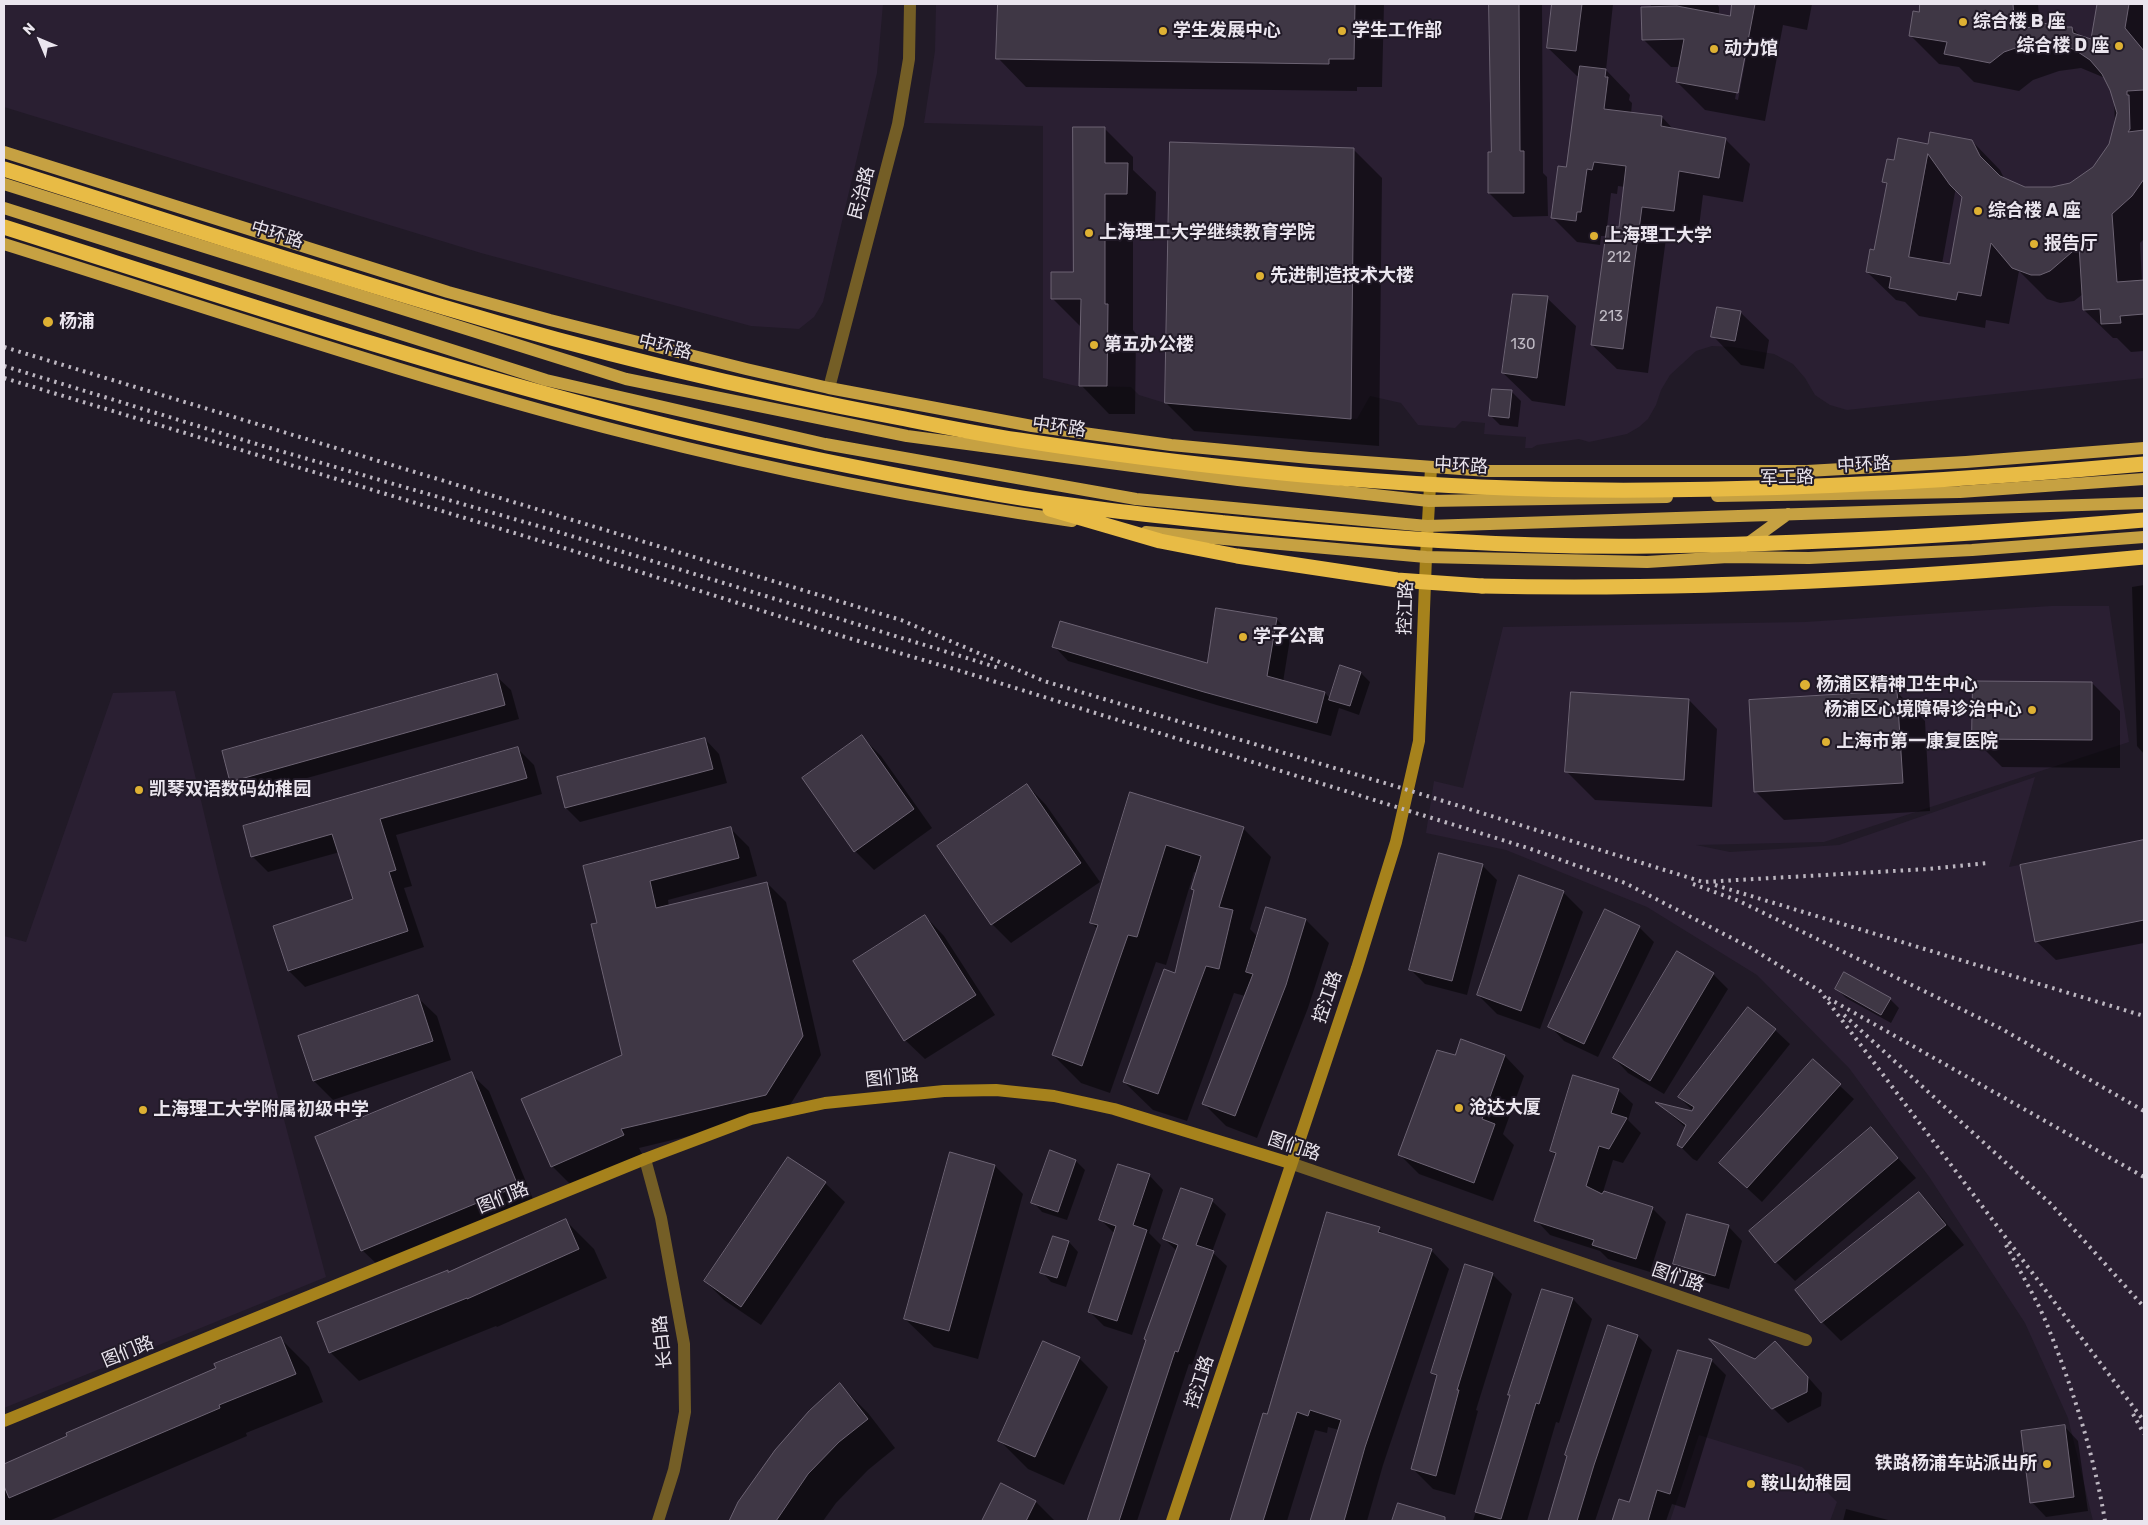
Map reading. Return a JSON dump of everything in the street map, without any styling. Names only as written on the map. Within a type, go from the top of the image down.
[{"type":"highway","name":"中环路","points":[[4,169],[443,307],[545,336],[751,387],[855,410],[1014,440],[1170,461],[1328,477],[1488,487],[1627,490],[1808,487],[1965,479],[2144,464]]},
{"type":"highway","points":[[4,227],[428,360],[634,418],[748,444],[1003,495],[1163,517],[1323,533],[1495,543],[1648,546],[1809,542],[1972,534],[2144,520]]},
{"type":"highway","points":[[1003,495],[1160,541],[1237,556],[1388,579],[1482,586],[1571,588],[1722,586],[2019,569],[2144,557]]},
{"type":"main road","name":"军工路","points":[[4,152],[448,292],[651,346],[829,388],[1032,426],[1181,446],[1431,468],[1488,471],[1829,470],[1966,462],[2144,448]]},
{"type":"main road","points":[[38,163],[106,216]]},
{"type":"main road","name":"军工路","points":[[4,184],[626,379],[907,436],[1238,480],[1429,501],[1960,492],[2144,479]]},
{"type":"main road","points":[[4,208],[546,380],[825,444],[1136,499],[1427,526],[2144,503]]},
{"type":"main road","points":[[4,244],[422,376],[631,434],[841,481],[1000,511],[1162,534],[1426,557],[1647,562],[1728,557],[1828,557],[1972,550],[2144,537]]},
{"type":"main road","points":[[644,403],[705,452]]},
{"type":"main road","points":[[1102,435],[1145,468]]},
{"type":"main road","points":[[1787,495],[1829,470]]},
{"type":"main road","points":[[1728,557],[1788,514]]},
{"type":"street","name":"民治路","points":[[829,388],[898,124],[909,59],[910,4]]},
{"type":"street","name":"控江路","points":[[1172,1521],[1290,1163],[1357,968],[1396,842],[1419,740],[1431,468]]},
{"type":"street","name":"图们路","points":[[4,1421],[645,1159],[751,1119],[826,1103],[944,1091],[996,1090],[1054,1096],[1114,1109],[1290,1163],[1806,1340]]},
{"type":"street","name":"长白路","points":[[645,1159],[661,1218],[684,1344],[685,1412],[674,1470],[658,1521]]},
{"type":"shaded area","points":[[4,4],[883,4],[877,73],[823,302],[814,317],[799,329],[751,326],[481,253],[4,107]]},
{"type":"shaded area","name":"上海理工大学","points":[[936,4],[2144,4],[2144,378],[1847,410],[1830,405],[1815,395],[1805,378],[1793,364],[1774,354],[1733,347],[1712,346],[1696,351],[1670,375],[1648,419],[1627,434],[1589,442],[1579,439],[1525,448],[1526,437],[1484,434],[1485,423],[1462,421],[1455,428],[1418,425],[1401,403],[1370,396],[1357,419],[1165,403],[1139,395],[1131,387],[1076,386],[1043,378],[1043,126],[924,123],[935,51]]},
{"type":"shaded area","points":[[2051,606],[2109,606],[2129,742],[1824,842],[1696,845],[1730,852],[1839,845],[2035,777],[2009,867],[2144,839],[2144,1521],[2093,1521],[2068,1418],[2025,1323],[1930,1178],[1849,1068],[1757,975],[1647,907],[1506,850],[1426,833],[1434,781],[1463,788],[1503,627],[1805,622]]},
{"type":"shaded area","name":"上海理工大学附属初级中学","points":[[175,691],[218,872],[326,1277],[4,1408],[4,936],[26,942],[113,693]]},
{"type":"shaded area","name":"鞍山幼稚园","points":[[1699,1435],[1802,1467],[1837,1502],[1830,1521],[1670,1521]]},
{"type":"building","name":"学生发展中心","points":[[998,4],[1355,4],[1354,59],[1329,59],[1329,64],[996,59]]},
{"type":"building","points":[[1489,4],[1519,4],[1520,151],[1524,151],[1524,193],[1488,193],[1488,152],[1491,152]]},
{"type":"building","points":[[1552,4],[1582,4],[1576,51],[1547,48]]},
{"type":"building","name":"动力馆","points":[[1732,4],[1755,4],[1738,93],[1676,82],[1684,39],[1642,40],[1641,7],[1677,6],[1730,16]]},
{"type":"building","points":[[1920,4],[2013,4],[2015,30],[2042,25],[2043,23],[2060,23],[2061,27],[2072,27],[2073,33],[2091,39],[2097,4],[2129,4],[2125,28],[2144,51],[2144,90],[2127,91],[2127,95],[2129,95],[2130,129],[2128,132],[2144,130],[2144,179],[2132,196],[2112,214],[2117,282],[2144,280],[2144,314],[2120,316],[2121,323],[2101,324],[2100,309],[2083,310],[2079,246],[2050,271],[2040,275],[2031,275],[2012,268],[1991,243],[1981,296],[1958,292],[1956,300],[1889,288],[1891,277],[1866,272],[1870,249],[1874,250],[1887,183],[1882,182],[1887,159],[1894,160],[1898,138],[1928,144],[1930,132],[1972,140],[1980,156],[2000,176],[2025,187],[2052,187],[2070,183],[2093,167],[2109,144],[2117,113],[2110,90],[2102,74],[2090,60],[2075,50],[2052,40],[2030,43],[2004,52],[1990,63],[1944,54],[1947,42],[1909,36],[1913,11],[1919,12]],"holes":[[[1928,154],[1950,185],[1962,197],[1950,264],[1909,257]]]},
{"type":"building","points":[[1580,66],[1606,69],[1605,77],[1608,77],[1604,109],[1662,116],[1661,126],[1726,138],[1719,178],[1679,171],[1674,211],[1642,207],[1623,349],[1591,345],[1607,226],[1619,227],[1626,166],[1594,162],[1592,170],[1587,169],[1581,212],[1577,212],[1576,221],[1551,218],[1558,166],[1566,167]]},
{"type":"building","name":"上海理工大学继续教育学院","points":[[1073,127],[1105,127],[1105,163],[1128,163],[1127,194],[1105,194],[1105,304],[1108,304],[1107,386],[1079,386],[1081,299],[1051,299],[1051,272],[1073,272]]},
{"type":"building","name":"先进制造技术大楼","points":[[1170,142],[1354,148],[1351,419],[1165,403]]},
{"type":"building","points":[[1513,294],[1548,296],[1537,378],[1502,373]]},
{"type":"building","points":[[1717,307],[1741,311],[1735,341],[1711,337]]},
{"type":"building","points":[[1492,389],[1512,390],[1509,418],[1489,416]]},
{"type":"building","points":[[1216,608],[1277,618],[1267,676],[1325,692],[1317,723],[1052,647],[1060,621],[1207,663]]},
{"type":"building","points":[[1340,665],[1361,672],[1350,706],[1329,700]]},
{"type":"building","points":[[497,674],[505,705],[230,782],[222,751]]},
{"type":"building","name":"杨浦区心境障碍诊治中心","points":[[1973,681],[2092,682],[2092,740],[1972,739]]},
{"type":"building","name":"上海市第一康复医院","points":[[1897,691],[1903,783],[1754,792],[1749,700]]},
{"type":"building","points":[[1571,692],[1689,699],[1684,780],[1565,772]]},
{"type":"building","points":[[862,735],[914,809],[854,852],[802,778]]},
{"type":"building","points":[[705,738],[713,769],[565,808],[557,777]]},
{"type":"building","points":[[518,747],[527,778],[380,819],[396,870],[389,872],[408,931],[288,971],[273,926],[353,899],[332,834],[251,857],[243,826]]},
{"type":"building","points":[[1027,784],[1081,863],[991,925],[937,846]]},
{"type":"building","points":[[1130,792],[1244,827],[1219,907],[1233,910],[1219,969],[1206,966],[1158,1094],[1123,1082],[1164,969],[1175,973],[1194,890],[1191,889],[1201,856],[1166,845],[1137,937],[1128,935],[1082,1066],[1052,1055],[1098,925],[1090,923]]},
{"type":"building","points":[[731,827],[739,858],[650,881],[656,908],[767,882],[803,1036],[766,1095],[621,1129],[624,1135],[551,1167],[521,1099],[622,1055],[591,924],[597,923],[583,866]]},
{"type":"building","points":[[2144,840],[2144,920],[2035,942],[2020,865]]},
{"type":"building","points":[[1439,853],[1483,864],[1452,981],[1409,970]]},
{"type":"building","points":[[1519,875],[1564,891],[1521,1011],[1477,995]]},
{"type":"building","points":[[1266,907],[1306,919],[1286,985],[1235,1116],[1202,1104],[1253,974],[1246,972]]},
{"type":"building","points":[[1605,909],[1640,926],[1584,1044],[1548,1027]]},
{"type":"building","points":[[925,915],[976,995],[904,1041],[853,961]]},
{"type":"building","points":[[1677,951],[1714,973],[1650,1081],[1613,1058]]},
{"type":"building","points":[[1844,972],[1891,998],[1881,1015],[1835,989]]},
{"type":"building","points":[[418,995],[433,1041],[313,1081],[298,1036]]},
{"type":"building","points":[[1748,1007],[1776,1029],[1682,1148],[1677,1145],[1686,1125],[1655,1102],[1692,1111],[1694,1107],[1678,1097]]},
{"type":"building","name":"沧达大厦","points":[[1461,1039],[1505,1055],[1482,1119],[1495,1124],[1474,1183],[1398,1155],[1437,1050],[1455,1055]]},
{"type":"building","points":[[1813,1059],[1841,1084],[1747,1188],[1719,1163]]},
{"type":"building","points":[[472,1072],[518,1186],[361,1251],[315,1137]]},
{"type":"building","points":[[1573,1075],[1619,1089],[1611,1113],[1627,1118],[1609,1149],[1599,1146],[1586,1186],[1602,1194],[1604,1191],[1653,1207],[1636,1259],[1592,1245],[1594,1240],[1534,1221],[1556,1153],[1550,1151]]},
{"type":"building","points":[[1871,1127],[1898,1158],[1775,1263],[1749,1231]]},
{"type":"building","points":[[1050,1150],[1076,1160],[1058,1212],[1031,1203]]},
{"type":"building","points":[[950,1152],[995,1165],[949,1331],[904,1319]]},
{"type":"building","points":[[788,1157],[826,1182],[741,1307],[704,1281]]},
{"type":"building","points":[[1118,1164],[1150,1174],[1133,1225],[1147,1230],[1117,1321],[1088,1312],[1116,1226],[1099,1220]]},
{"type":"building","points":[[1181,1188],[1213,1199],[1196,1245],[1214,1251],[1178,1352],[1175,1351],[1119,1521],[1087,1521],[1146,1340],[1144,1339],[1178,1245],[1163,1239]]},
{"type":"building","points":[[1919,1192],[1946,1225],[1821,1323],[1795,1290]]},
{"type":"building","points":[[1327,1212],[1380,1227],[1378,1232],[1432,1249],[1365,1447],[1344,1521],[1310,1521],[1341,1420],[1310,1410],[1308,1416],[1297,1412],[1263,1521],[1230,1521],[1263,1413],[1267,1414]]},
{"type":"building","points":[[1687,1214],[1729,1225],[1715,1276],[1673,1264]]},
{"type":"building","points":[[566,1219],[579,1249],[467,1299],[329,1353],[317,1322],[448,1270],[448,1272]]},
{"type":"building","points":[[1053,1236],[1069,1241],[1057,1278],[1040,1273]]},
{"type":"building","points":[[1465,1264],[1493,1273],[1457,1390],[1459,1390],[1436,1476],[1411,1469],[1437,1375],[1431,1373]]},
{"type":"building","points":[[1542,1289],[1573,1298],[1539,1404],[1536,1403],[1501,1519],[1475,1512],[1510,1395],[1508,1395]]},
{"type":"building","points":[[1608,1325],[1638,1335],[1577,1521],[1548,1521],[1567,1456],[1565,1455]]},
{"type":"building","points":[[281,1337],[296,1374],[219,1405],[220,1408],[9,1498],[4,1486],[4,1464],[67,1436],[66,1433],[216,1368],[214,1364]]},
{"type":"building","points":[[1709,1339],[1755,1359],[1775,1341],[1808,1377],[1807,1392],[1772,1409]]},
{"type":"building","points":[[1043,1341],[1080,1357],[1035,1457],[998,1441]]},
{"type":"building","points":[[1678,1350],[1712,1359],[1670,1494],[1657,1490],[1648,1521],[1612,1521],[1619,1499],[1629,1502]]},
{"type":"building","points":[[840,1383],[868,1419],[839,1442],[808,1474],[776,1521],[729,1521],[738,1502],[775,1450],[809,1411]]},
{"type":"building","name":"铁路杨浦车站派出所","points":[[2065,1425],[2074,1497],[2030,1503],[2021,1431]]},
{"type":"building","points":[[1001,1483],[1036,1501],[1026,1521],[982,1521]]},
{"type":"building","points":[[1398,1503],[1445,1517],[1445,1521],[1392,1521]]},
{"type":"railway","points":[[4,347],[901,620],[1044,681],[1408,790],[1703,882],[1928,869],[1988,863]]},
{"type":"railway","points":[[4,366],[263,446],[552,530],[999,668]]},
{"type":"railway","points":[[4,378],[964,672],[1528,848],[1625,883],[1751,948],[1820,991],[2144,1421]]},
{"type":"railway","points":[[1693,884],[1739,901],[2000,1028],[2144,1111]]},
{"type":"railway","points":[[1715,885],[2144,1016]]},
{"type":"railway","points":[[1828,998],[2144,1177]]},
{"type":"railway","points":[[1844,1015],[2051,1204],[2144,1307]]},
{"type":"railway","points":[[2006,1245],[2044,1317],[2066,1374],[2089,1447],[2105,1521]]},
{"type":"railway","points":[[2133,1414],[2144,1434]]},
{"type":"place","name":"综合楼 B 座","points":[[1963,22]]},
{"type":"place","name":"学生发展中心","points":[[1163,31]]},
{"type":"place","name":"学生工作部","points":[[1342,31]]},
{"type":"place","name":"综合楼 D 座","points":[[2119,46]]},
{"type":"place","name":"动力馆","points":[[1714,49]]},
{"type":"place","name":"综合楼 A 座","points":[[1978,211]]},
{"type":"place","name":"上海理工大学继续教育学院","points":[[1089,233]]},
{"type":"place","name":"上海理工大学","points":[[1594,236]]},
{"type":"place","name":"报告厅","points":[[2034,244]]},
{"type":"place","name":"先进制造技术大楼","points":[[1260,276]]},
{"type":"place","name":"杨浦","points":[[48,322]]},
{"type":"place","name":"第五办公楼","points":[[1094,345]]},
{"type":"place","name":"学子公寓","points":[[1243,637]]},
{"type":"place","name":"杨浦区精神卫生中心","points":[[1805,685]]},
{"type":"place","name":"杨浦区心境障碍诊治中心","points":[[2032,710]]},
{"type":"place","name":"上海市第一康复医院","points":[[1826,742]]},
{"type":"place","name":"凯琴双语数码幼稚园","points":[[139,790]]},
{"type":"place","name":"沧达大厦","points":[[1459,1108]]},
{"type":"place","name":"上海理工大学附属初级中学","points":[[143,1110]]},
{"type":"place","name":"铁路杨浦车站派出所","points":[[2047,1464]]},
{"type":"place","name":"鞍山幼稚园","points":[[1751,1484]]}]
